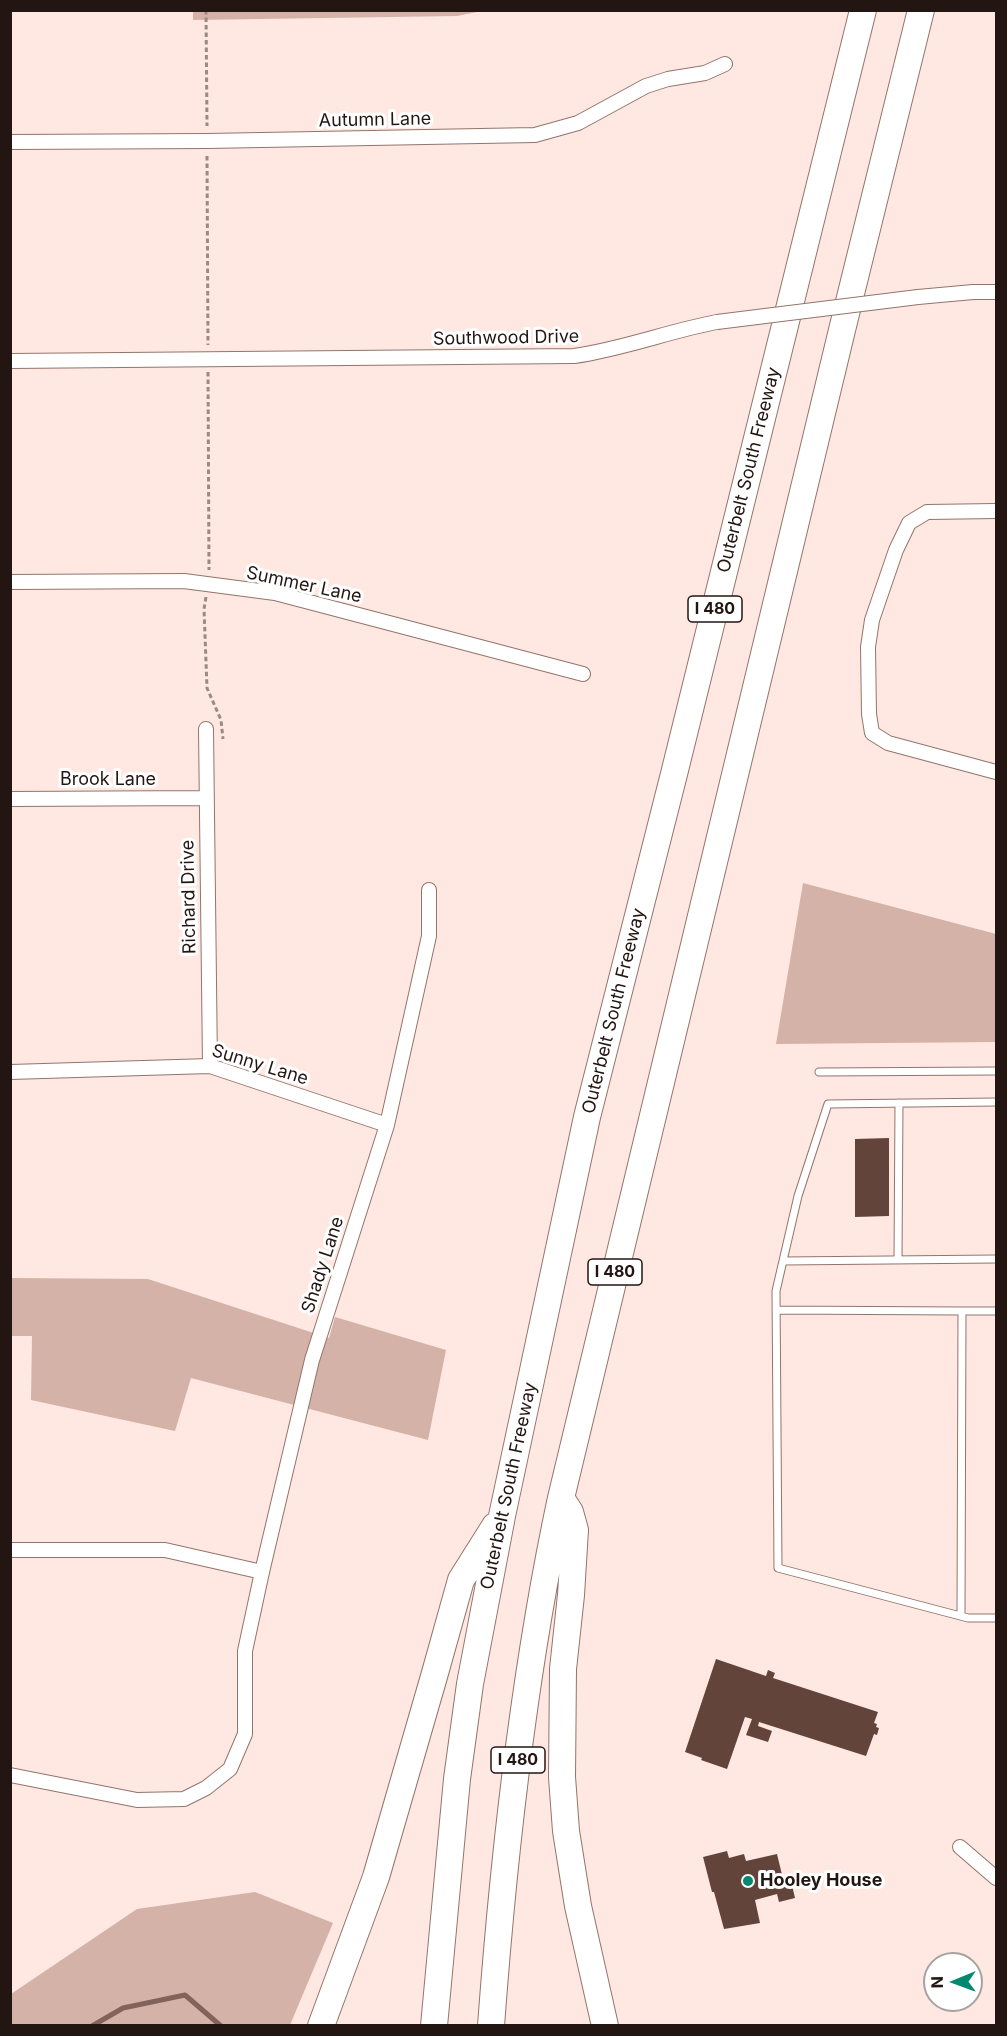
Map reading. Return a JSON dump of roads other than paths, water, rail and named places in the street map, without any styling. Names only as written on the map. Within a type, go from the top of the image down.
[{"type":"highway","name":"Outerbelt South Freeway","points":[[434,2025],[446,1882],[465,1720],[502,1516],[587,1117],[863,10]]},
{"type":"highway","name":"I 480","points":[[491,2025],[500,1919],[522,1731],[539,1612],[561,1498],[921,10]]},
{"type":"highway","points":[[561,1498],[570,1512],[576,1530],[563,1669],[561,1718],[566,1831],[578,1906],[605,2025]]},
{"type":"highway","points":[[321,2025],[376,1877],[461,1580],[502,1516]]},
{"type":"street","name":"Autumn Lane","points":[[10,142],[535,135],[578,123],[646,86],[668,79],[705,73],[725,64]]},
{"type":"street","name":"Southwood Drive","points":[[10,361],[574,356],[601,352],[685,328],[717,322],[918,297],[996,292]]},
{"type":"street","points":[[996,511],[927,512],[909,523],[883,585],[872,620],[868,647],[869,714],[872,733],[888,743],[996,772]]},
{"type":"street","name":"Summer Lane","points":[[10,582],[184,581],[275,593],[583,674]]},
{"type":"street","name":"Richard Drive","points":[[206,729],[205,798],[210,1066]]},
{"type":"street","name":"Brook Lane","points":[[10,799],[205,798]]},
{"type":"street","name":"Shady Lane","points":[[10,1775],[137,1800],[184,1799],[206,1788],[230,1769],[245,1734],[245,1651],[262,1572],[312,1360],[387,1125],[429,936],[429,890]]},
{"type":"street","name":"Sunny Lane","points":[[10,1072],[210,1066],[387,1125]]},
{"type":"street","points":[[10,1550],[165,1550],[262,1572]]},
{"type":"street","points":[[960,1847],[996,1878]]},
{"type":"lane","points":[[819,1072],[996,1071]]},
{"type":"lane","points":[[996,1102],[828,1104],[798,1196],[776,1291],[778,1568],[961,1616],[996,1618]]},
{"type":"lane","points":[[898,1260],[899,1103]]},
{"type":"lane","points":[[783,1261],[996,1259]]},
{"type":"lane","points":[[776,1310],[996,1311]]},
{"type":"lane","points":[[961,1616],[962,1311]]},
{"type":"waterway","points":[[92,2026],[123,2008],[185,1995],[221,2026]]},
{"type":"place","name":"Hooley House","points":[[748,1881]]}]
